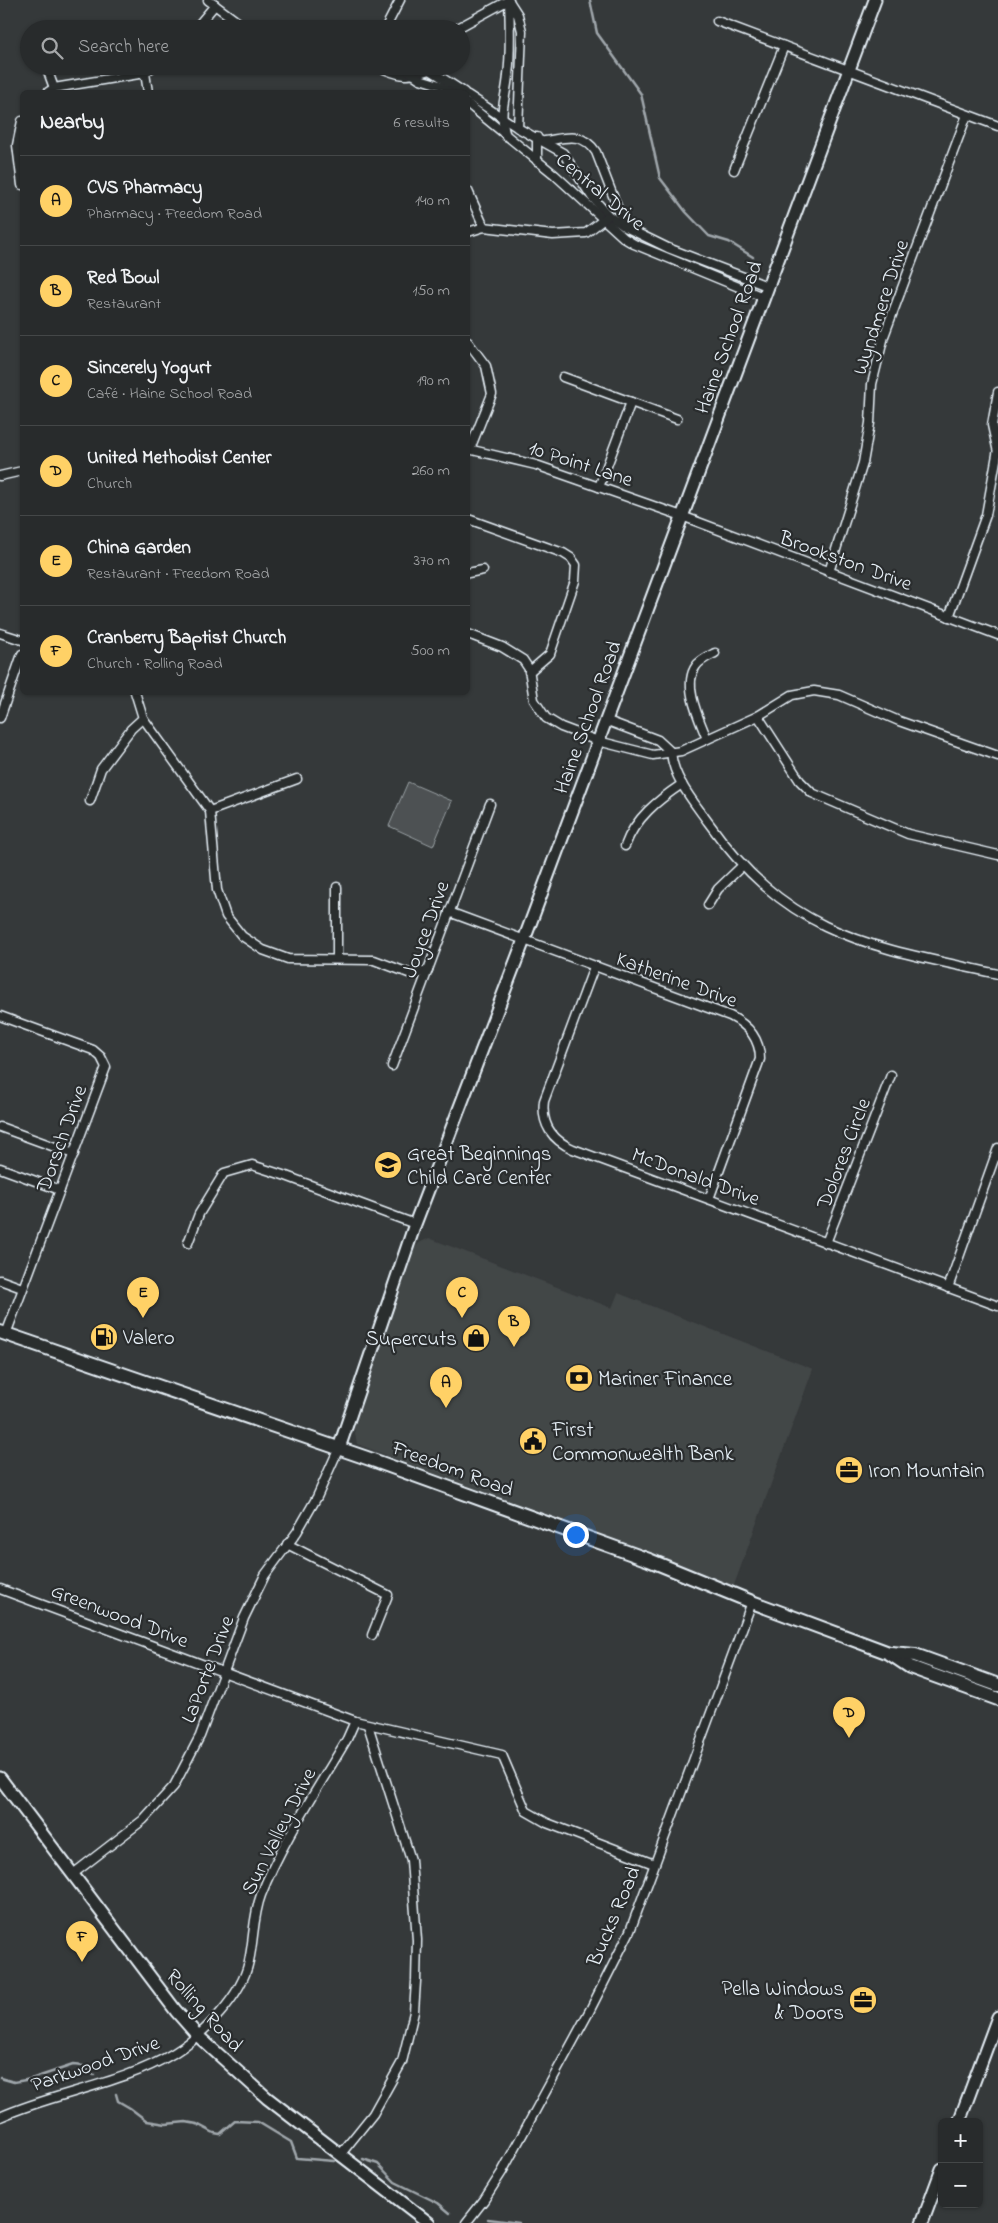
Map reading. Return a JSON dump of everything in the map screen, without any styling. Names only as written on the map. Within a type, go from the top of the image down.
[{"type":"main road","name":"Freedom Road","points":[[3,1333],[339,1448],[649,1560],[752,1602],[889,1653],[910,1666],[998,1699]]},
{"type":"main road","name":"Freedom Road","points":[[889,1653],[915,1655],[998,1685]]},
{"type":"street","points":[[390,20],[400,0]]},
{"type":"street","name":"Haine School Road","points":[[339,1448],[415,1224],[524,940],[875,0]]},
{"type":"street","points":[[470,22],[509,1]]},
{"type":"street","points":[[506,136],[500,116],[508,76],[511,33],[509,1]]},
{"type":"street","points":[[509,1],[518,15],[522,31],[518,128]]},
{"type":"street","points":[[201,20],[211,3],[234,20]]},
{"type":"street","points":[[717,21],[998,126]]},
{"type":"street","points":[[734,170],[784,46]]},
{"type":"street","points":[[48,75],[51,90],[133,75]]},
{"type":"street","points":[[144,75],[148,90]]},
{"type":"street","points":[[400,75],[414,76],[451,90]]},
{"type":"street","points":[[438,75],[461,90]]},
{"type":"street","name":"Central Drive","points":[[470,96],[518,128],[545,141],[563,153],[606,217],[668,248],[765,291]]},
{"type":"street","name":"Central Drive","points":[[470,106],[606,217],[634,244],[765,291]]},
{"type":"street","name":"Wyndmere Drive","points":[[829,572],[863,463],[870,423],[872,384],[884,336],[967,115]]},
{"type":"street","points":[[20,131],[17,145],[20,168]]},
{"type":"street","points":[[537,137],[538,161]]},
{"type":"street","name":"Central Drive","points":[[545,141],[575,137],[584,140],[591,146],[596,152],[625,227]]},
{"type":"street","points":[[470,196],[484,227]]},
{"type":"street","points":[[470,231],[484,227],[553,235],[586,233],[606,217]]},
{"type":"street","points":[[470,345],[486,366],[492,394],[470,447]]},
{"type":"street","points":[[563,376],[677,419]]},
{"type":"street","points":[[949,617],[986,515],[997,448],[992,425],[998,392]]},
{"type":"street","points":[[599,487],[631,402]]},
{"type":"street","name":"10 Point Lane","points":[[470,449],[536,465],[682,516]]},
{"type":"street","points":[[0,476],[20,471]]},
{"type":"street","name":"Brookston Drive","points":[[682,516],[998,635]]},
{"type":"street","points":[[470,520],[563,554],[571,558],[576,565],[575,581],[550,654],[529,672]]},
{"type":"street","points":[[470,573],[483,570]]},
{"type":"street","points":[[0,633],[20,639]]},
{"type":"street","points":[[470,635],[513,653],[523,660],[529,672],[534,700],[546,718],[561,727],[598,741],[654,755],[681,751],[707,740],[758,716],[792,695],[824,691],[926,731],[998,756]]},
{"type":"street","points":[[707,740],[693,701],[691,680],[696,665],[715,653]]},
{"type":"street","points":[[0,718],[20,660]]},
{"type":"street","points":[[136,695],[142,718],[210,811],[217,890],[221,905],[232,926],[252,944],[275,955],[301,960],[374,960],[414,975],[428,970]]},
{"type":"street","points":[[758,716],[800,781],[812,793],[908,834],[998,855]]},
{"type":"street","points":[[90,801],[101,770],[131,729],[142,718]]},
{"type":"street","points":[[605,720],[658,740],[671,752],[674,771],[724,844],[742,866],[784,903],[834,931],[878,947],[998,974]]},
{"type":"street","points":[[210,811],[297,778]]},
{"type":"street","points":[[625,846],[633,828],[640,819],[668,793],[682,784]]},
{"type":"street","name":"Joyce Drive","points":[[392,1066],[490,804]]},
{"type":"street","points":[[708,905],[718,889],[742,866]]},
{"type":"street","points":[[337,887],[337,959]]},
{"type":"street","name":"Katherine Drive","points":[[449,912],[730,1016],[744,1024],[757,1040],[760,1059],[709,1199]]},
{"type":"street","name":"McDonald Drive","points":[[594,967],[547,1089],[544,1108],[546,1124],[554,1136],[566,1146],[998,1306]]},
{"type":"street","name":"Dorsch Drive","points":[[0,1016],[93,1050],[101,1057],[106,1067],[74,1154],[3,1333]]},
{"type":"street","name":"Dolores Circle","points":[[826,1243],[891,1075]]},
{"type":"street","points":[[0,1127],[74,1154]]},
{"type":"street","points":[[948,1288],[998,1148]]},
{"type":"street","points":[[188,1243],[199,1214],[224,1173],[252,1165],[415,1224]]},
{"type":"street","points":[[0,1168],[60,1190]]},
{"type":"street","points":[[0,1280],[22,1288]]},
{"type":"street","name":"LaPorte Drive","points":[[73,1874],[143,1820],[174,1786],[200,1736],[244,1618],[265,1575],[297,1532],[317,1497],[339,1448]]},
{"type":"street","points":[[287,1544],[388,1595],[372,1636]]},
{"type":"street","name":"Greenwood Drive","points":[[0,1589],[355,1721],[502,1756],[526,1811],[547,1823],[654,1864]]},
{"type":"street","name":"Bucks Road","points":[[466,2223],[502,2172],[590,2010],[630,1931],[752,1602]]},
{"type":"street","name":"Sun Valley Drive","points":[[198,2036],[216,2018],[240,1986],[249,1961],[253,1927],[262,1894],[285,1847],[347,1739],[355,1721]]},
{"type":"street","points":[[340,2155],[373,2114],[396,2076],[406,2050],[414,2012],[417,1940],[410,1860],[368,1725]]},
{"type":"street","name":"Rolling Road","points":[[1,1780],[176,2011],[198,2036],[260,2092],[429,2223]]},
{"type":"street","points":[[960,2118],[998,2017]]},
{"type":"street","name":"Parkwood Drive","points":[[0,2116],[30,2104],[148,2067],[175,2053],[198,2036]]},
{"type":"street","points":[[922,2223],[938,2181]]},
{"type":"shaded area","points":[[408,782],[452,801],[433,846],[389,826]]},
{"type":"shaded area","points":[[429,1238],[612,1308],[618,1293],[813,1369],[733,1588],[531,1516],[466,1486],[357,1444],[354,1428],[415,1248],[419,1243]]},
{"type":"waterway","points":[[590,0],[597,33],[641,94],[660,178],[686,212],[709,236],[729,242],[753,257]]},
{"type":"waterway","points":[[0,2078],[14,2082],[31,2079],[73,2065],[83,2066],[94,2075]]},
{"type":"waterway","points":[[116,2094],[118,2101],[147,2121],[166,2124],[186,2122],[197,2124],[220,2134],[235,2121],[258,2122],[291,2142],[297,2158],[334,2161]]},
{"type":"waterway","points":[[363,2159],[378,2164],[395,2182],[438,2203],[450,2213]]},
{"type":"waterway","points":[[488,2219],[519,2223]]},
{"type":"place","name":"Great Beginnings Child Care Center","points":[[388,1165]]},
{"type":"place","name":"China Garden","points":[[143,1318]]},
{"type":"place","name":"Sincerely Yogurt","points":[[462,1318]]},
{"type":"place","name":"Valero","points":[[104,1337]]},
{"type":"place","name":"Supercuts","points":[[476,1338]]},
{"type":"place","name":"Red Bowl","points":[[514,1347]]},
{"type":"place","name":"Mariner Finance","points":[[579,1378]]},
{"type":"place","name":"CVS Pharmacy","points":[[446,1408]]},
{"type":"place","name":"First Commonwealth Bank","points":[[533,1441]]},
{"type":"place","name":"Iron Mountain","points":[[849,1470]]},
{"type":"place","name":"United Methodist Center","points":[[849,1738]]},
{"type":"place","name":"Cranberry Baptist Church","points":[[82,1962]]},
{"type":"place","name":"Pella Windows & Doors","points":[[863,2000]]}]
